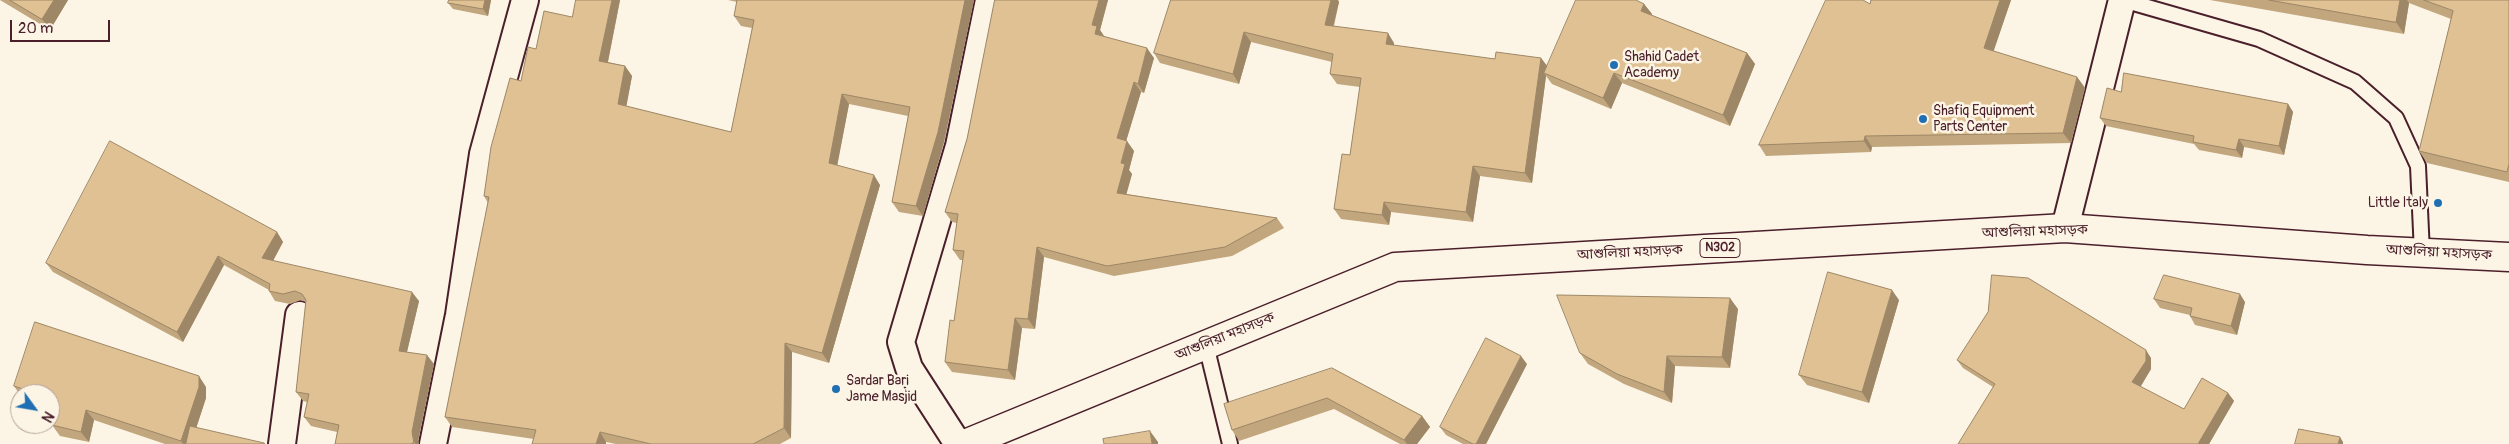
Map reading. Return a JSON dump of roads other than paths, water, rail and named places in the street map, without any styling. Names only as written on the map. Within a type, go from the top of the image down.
[{"type":"highway","name":"আশুলিয়া মহাসড়ক","points":[[980,441],[1395,267],[2065,228],[2422,253],[2509,257]]},
{"type":"street","points":[[434,444],[459,315],[483,154],[525,0]]},
{"type":"street","points":[[958,444],[909,368],[901,342],[959,146],[989,0]]},
{"type":"street","points":[[2065,228],[2123,0]]},
{"type":"street","points":[[282,444],[299,315]]},
{"type":"lane","points":[[2123,0],[2259,39],[2355,82],[2396,118],[2418,166],[2422,253]]},
{"type":"lane","points":[[1206,345],[1230,444]]},
{"type":"place","name":"Shahid Cadet Academy","points":[[1614,65]]},
{"type":"place","name":"Shafiq Equipment Parts Center","points":[[1923,119]]},
{"type":"place","name":"Little Italy","points":[[2438,203]]},
{"type":"place","name":"Sardar Bari Jame Masjid","points":[[836,389]]}]
